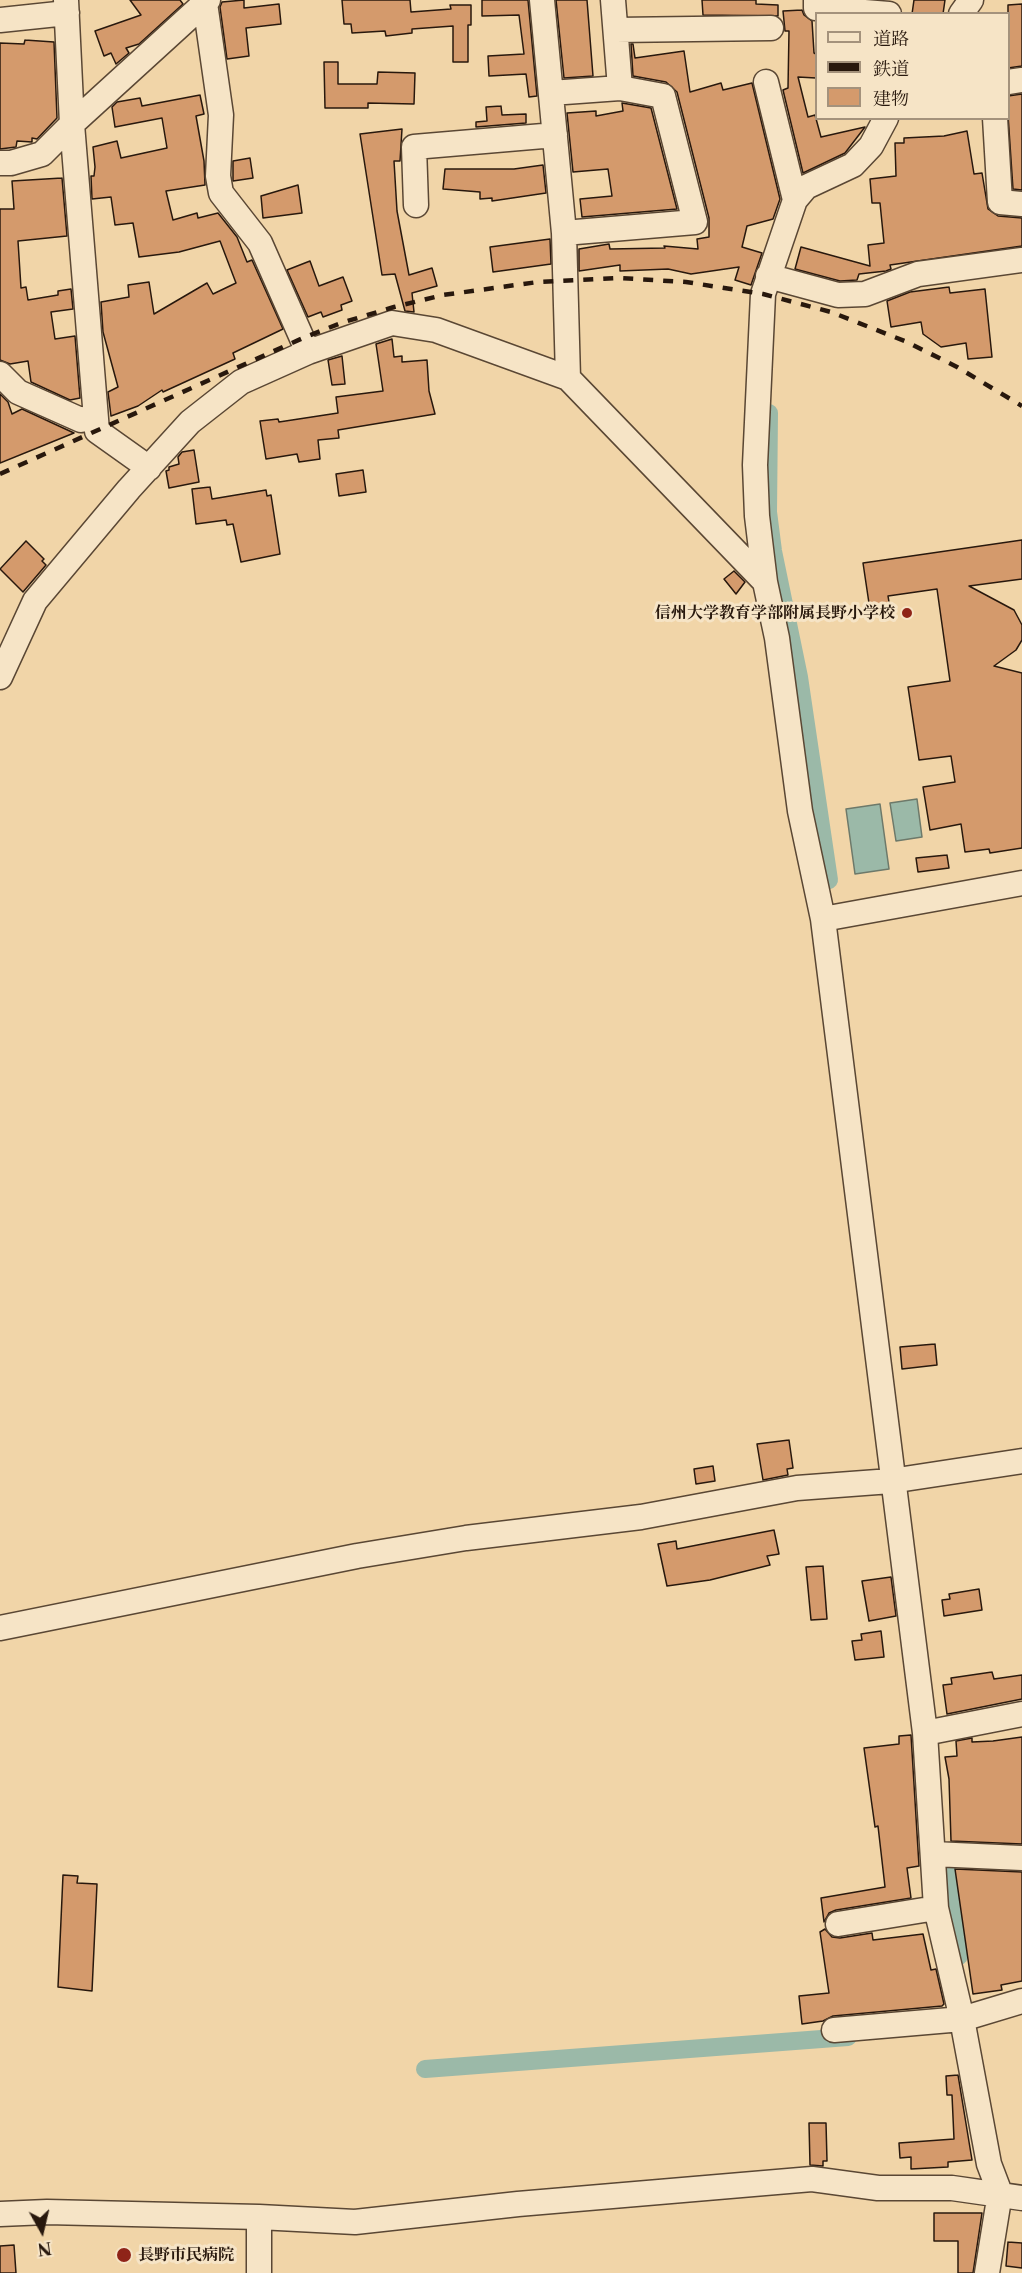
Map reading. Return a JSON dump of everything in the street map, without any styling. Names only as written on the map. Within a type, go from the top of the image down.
[{"type":"street","points":[[542,0],[564,233],[568,378]]},
{"type":"street","points":[[613,0],[620,88]]},
{"type":"street","points":[[816,0],[816,8],[866,12]]},
{"type":"street","points":[[0,163],[42,154],[206,1]]},
{"type":"street","points":[[206,1],[221,115],[218,176],[221,193],[260,243],[308,352]]},
{"type":"street","points":[[0,20],[66,7],[72,124],[97,430],[149,468]]},
{"type":"street","points":[[616,30],[771,28]]},
{"type":"street","points":[[765,82],[795,200]]},
{"type":"street","points":[[551,93],[620,88],[663,96],[695,222],[564,233]]},
{"type":"street","points":[[885,120],[871,146],[853,165],[806,187],[795,200],[768,276],[763,294],[755,465],[757,516],[765,582],[777,638],[800,811],[823,919],[925,1733],[936,1908],[962,2019],[989,2164],[1011,2195]]},
{"type":"street","points":[[995,120],[1000,202],[1022,204]]},
{"type":"street","points":[[416,205],[414,147],[555,135]]},
{"type":"street","points":[[768,276],[838,296],[865,294],[918,274],[1022,260]]},
{"type":"street","points":[[0,677],[35,601],[190,422],[241,382],[308,352],[392,323],[436,330],[568,378],[765,582]]},
{"type":"street","points":[[0,374],[18,392],[81,420],[95,416]]},
{"type":"street","points":[[823,919],[1022,883]]},
{"type":"street","points":[[0,1628],[400,1549],[641,1517],[797,1488],[893,1481],[1022,1461]]},
{"type":"street","points":[[925,1733],[1022,1714]]},
{"type":"street","points":[[933,1854],[1022,1858]]},
{"type":"street","points":[[838,1924],[936,1908]]},
{"type":"street","points":[[834,2030],[962,2019],[1022,2001]]},
{"type":"street","points":[[0,2214],[259,2217],[355,2222],[518,2204],[812,2179],[878,2188],[952,2188],[1011,2195]]},
{"type":"street","points":[[987,2273],[1011,2195]]},
{"type":"street","points":[[259,2217],[259,2273]]},
{"type":"shaded area","points":[[917,799],[922,837],[896,841],[890,803]]},
{"type":"shaded area","points":[[880,804],[889,869],[855,874],[846,809]]},
{"type":"building","points":[[130,0],[180,0],[183,4],[139,44],[126,48],[129,53],[116,64],[111,53],[104,56],[95,31],[141,15]]},
{"type":"building","points":[[244,0],[244,8],[279,4],[281,24],[246,28],[249,56],[227,59],[220,7],[222,2]]},
{"type":"building","points":[[342,0],[410,0],[411,12],[451,9],[450,5],[471,5],[471,25],[468,25],[468,62],[453,62],[453,26],[412,29],[412,33],[386,36],[385,31],[352,33],[351,24],[344,24]]},
{"type":"building","points":[[482,0],[528,0],[537,96],[529,97],[526,74],[489,76],[488,56],[524,54],[519,15],[482,16]]},
{"type":"building","points":[[556,0],[587,0],[593,76],[564,78]]},
{"type":"building","points":[[702,0],[756,0],[756,4],[778,5],[778,16],[703,15]]},
{"type":"building","points":[[914,0],[945,0],[943,12],[912,12]]},
{"type":"building","points":[[1022,4],[1022,66],[1010,68],[1010,12],[1008,12],[1008,5]]},
{"type":"building","points":[[802,10],[804,15],[812,21],[815,78],[798,77],[808,117],[815,115],[821,137],[865,127],[845,153],[803,173],[783,90],[788,88],[789,31],[785,31],[783,11]]},
{"type":"building","points":[[25,40],[54,42],[57,118],[37,139],[32,138],[32,142],[17,141],[16,147],[0,149],[0,43],[24,44]]},
{"type":"building","points":[[631,44],[633,44],[635,58],[684,51],[690,92],[721,83],[723,90],[752,83],[780,199],[773,219],[747,226],[742,247],[762,253],[751,285],[735,280],[739,267],[691,274],[668,269],[620,271],[620,265],[579,271],[579,249],[609,244],[610,249],[665,248],[664,246],[698,249],[697,239],[709,237],[709,218],[677,92],[666,82],[633,76]]},
{"type":"building","points":[[324,62],[338,62],[338,84],[377,84],[378,72],[415,73],[414,104],[368,103],[368,108],[325,108]]},
{"type":"building","points":[[1022,94],[1022,190],[1013,189],[1008,120],[1010,96]]},
{"type":"building","points":[[200,95],[204,114],[196,116],[204,161],[205,185],[166,191],[173,220],[197,213],[198,218],[218,213],[237,237],[247,262],[252,260],[283,329],[233,353],[235,359],[163,392],[162,390],[138,406],[111,416],[108,392],[118,387],[103,332],[101,302],[129,297],[128,285],[149,282],[154,314],[207,283],[213,294],[236,283],[220,241],[179,252],[139,257],[133,223],[115,225],[111,197],[92,199],[91,176],[94,176],[95,167],[93,147],[117,141],[121,158],[167,148],[162,118],[115,127],[112,107],[117,102],[140,98],[142,106]]},
{"type":"building","points":[[622,103],[651,108],[677,209],[582,217],[580,199],[612,196],[608,169],[573,172],[567,113],[596,111],[596,116],[623,111]]},
{"type":"building","points":[[501,106],[502,115],[526,114],[526,123],[476,127],[476,122],[487,121],[486,107]]},
{"type":"building","points":[[402,129],[400,161],[394,161],[397,211],[409,275],[432,268],[437,286],[412,293],[414,312],[405,311],[395,274],[382,275],[360,134]]},
{"type":"building","points":[[967,131],[974,174],[982,173],[988,209],[998,216],[1022,218],[1022,246],[890,265],[891,269],[886,271],[859,274],[857,280],[840,281],[795,269],[801,247],[870,266],[868,245],[884,243],[880,203],[872,203],[870,179],[896,176],[895,143],[904,143],[904,138],[944,136]]},
{"type":"building","points":[[250,158],[253,178],[233,181],[233,161]]},
{"type":"building","points":[[543,165],[546,193],[492,201],[492,198],[480,199],[480,192],[443,189],[445,169],[514,169]]},
{"type":"building","points":[[62,178],[67,236],[18,241],[21,288],[26,287],[28,300],[58,295],[58,291],[71,289],[73,309],[51,312],[55,339],[75,336],[80,398],[70,400],[31,382],[28,361],[10,364],[0,360],[0,209],[14,209],[12,181]]},
{"type":"building","points":[[298,185],[302,213],[263,218],[261,196]]},
{"type":"building","points":[[550,239],[551,264],[493,272],[490,247]]},
{"type":"building","points":[[310,261],[319,286],[343,277],[352,301],[341,305],[342,310],[323,317],[321,312],[308,317],[287,270]]},
{"type":"building","points":[[949,287],[950,293],[985,289],[992,357],[968,359],[966,343],[941,347],[923,334],[921,322],[891,327],[887,301],[910,292]]},
{"type":"building","points":[[392,339],[394,357],[402,356],[402,362],[427,360],[429,391],[435,414],[338,430],[339,438],[318,440],[320,459],[299,462],[297,454],[266,459],[260,421],[278,419],[279,422],[338,413],[336,397],[383,391],[376,344]]},
{"type":"building","points":[[342,356],[345,384],[332,385],[328,360]]},
{"type":"building","points":[[0,394],[8,402],[12,414],[22,409],[74,433],[0,463]]},
{"type":"building","points":[[194,450],[199,482],[169,488],[166,471],[169,467],[179,464],[178,457],[182,452]]},
{"type":"building","points":[[363,470],[366,492],[339,496],[336,474]]},
{"type":"building","points":[[210,487],[212,499],[266,490],[267,496],[271,495],[280,554],[241,562],[233,524],[227,525],[226,520],[196,524],[192,489]]},
{"type":"building","points":[[1022,540],[1022,579],[969,586],[1014,610],[1022,625],[1022,640],[1016,650],[994,666],[1022,673],[1022,848],[990,853],[989,849],[965,852],[961,824],[930,830],[923,787],[955,782],[951,756],[919,760],[908,687],[950,681],[937,589],[888,596],[890,608],[870,610],[863,563]]},
{"type":"building","points":[[26,541],[44,559],[42,561],[46,565],[23,592],[0,569]]},
{"type":"building","points":[[734,571],[745,582],[736,594],[724,579]]},
{"type":"building","points":[[947,855],[949,868],[918,872],[916,858]]},
{"type":"building","points":[[935,1344],[937,1365],[902,1369],[900,1347]]},
{"type":"building","points":[[789,1440],[793,1468],[787,1469],[788,1475],[763,1480],[757,1444]]},
{"type":"building","points":[[713,1466],[715,1481],[696,1484],[694,1469]]},
{"type":"building","points":[[774,1530],[779,1554],[767,1556],[770,1565],[710,1580],[667,1586],[658,1544],[676,1541],[677,1549]]},
{"type":"building","points":[[823,1566],[827,1619],[811,1620],[806,1567]]},
{"type":"building","points":[[891,1577],[896,1616],[869,1621],[862,1581]]},
{"type":"building","points":[[979,1589],[982,1610],[944,1616],[942,1600],[950,1599],[949,1594]]},
{"type":"building","points":[[881,1631],[884,1657],[855,1660],[852,1641],[862,1640],[861,1634]]},
{"type":"building","points":[[992,1672],[994,1679],[1022,1675],[1022,1699],[947,1714],[943,1685],[952,1684],[951,1678]]},
{"type":"building","points":[[911,1735],[919,1866],[907,1868],[911,1898],[836,1910],[829,1913],[824,1922],[821,1898],[885,1887],[878,1826],[875,1827],[864,1748],[899,1744],[899,1736]]},
{"type":"building","points":[[1022,1737],[1022,1844],[951,1841],[949,1779],[945,1757],[957,1756],[956,1741],[972,1738],[972,1742],[993,1741]]},
{"type":"building","points":[[955,1869],[1022,1872],[1022,1981],[1001,1985],[1002,1990],[973,1994]]},
{"type":"building","points":[[63,1875],[78,1876],[77,1883],[97,1884],[92,1991],[58,1987]]},
{"type":"building","points":[[825,1929],[832,1937],[840,1938],[872,1933],[873,1940],[923,1934],[931,1970],[936,1969],[944,2004],[833,2016],[823,2021],[802,2024],[799,1996],[829,1993],[820,1932]]},
{"type":"building","points":[[958,2075],[972,2160],[948,2162],[948,2167],[911,2169],[911,2157],[900,2158],[899,2143],[954,2139],[952,2095],[947,2095],[946,2076]]},
{"type":"building","points":[[809,2123],[826,2123],[827,2161],[823,2161],[823,2166],[810,2165]]},
{"type":"building","points":[[934,2213],[982,2213],[973,2273],[958,2273],[958,2241],[934,2241]]},
{"type":"building","points":[[1008,2242],[1022,2243],[1022,2268],[1006,2266]]},
{"type":"building","points":[[14,2245],[16,2273],[0,2273],[0,2246]]},
{"type":"waterway","points":[[769,413],[768,512],[773,551],[799,677],[829,880]]},
{"type":"waterway","points":[[946,1864],[959,1956]]},
{"type":"waterway","points":[[425,2069],[848,2037]]},
{"type":"railway","points":[[0,474],[341,323],[443,295],[538,282],[619,278],[686,282],[763,294],[831,312],[907,342],[957,367],[1022,406]]},
{"type":"place","name":"信州大学教育学部附属長野小学校","points":[[907,613]]},
{"type":"place","name":"長野市民病院","points":[[124,2255]]}]
